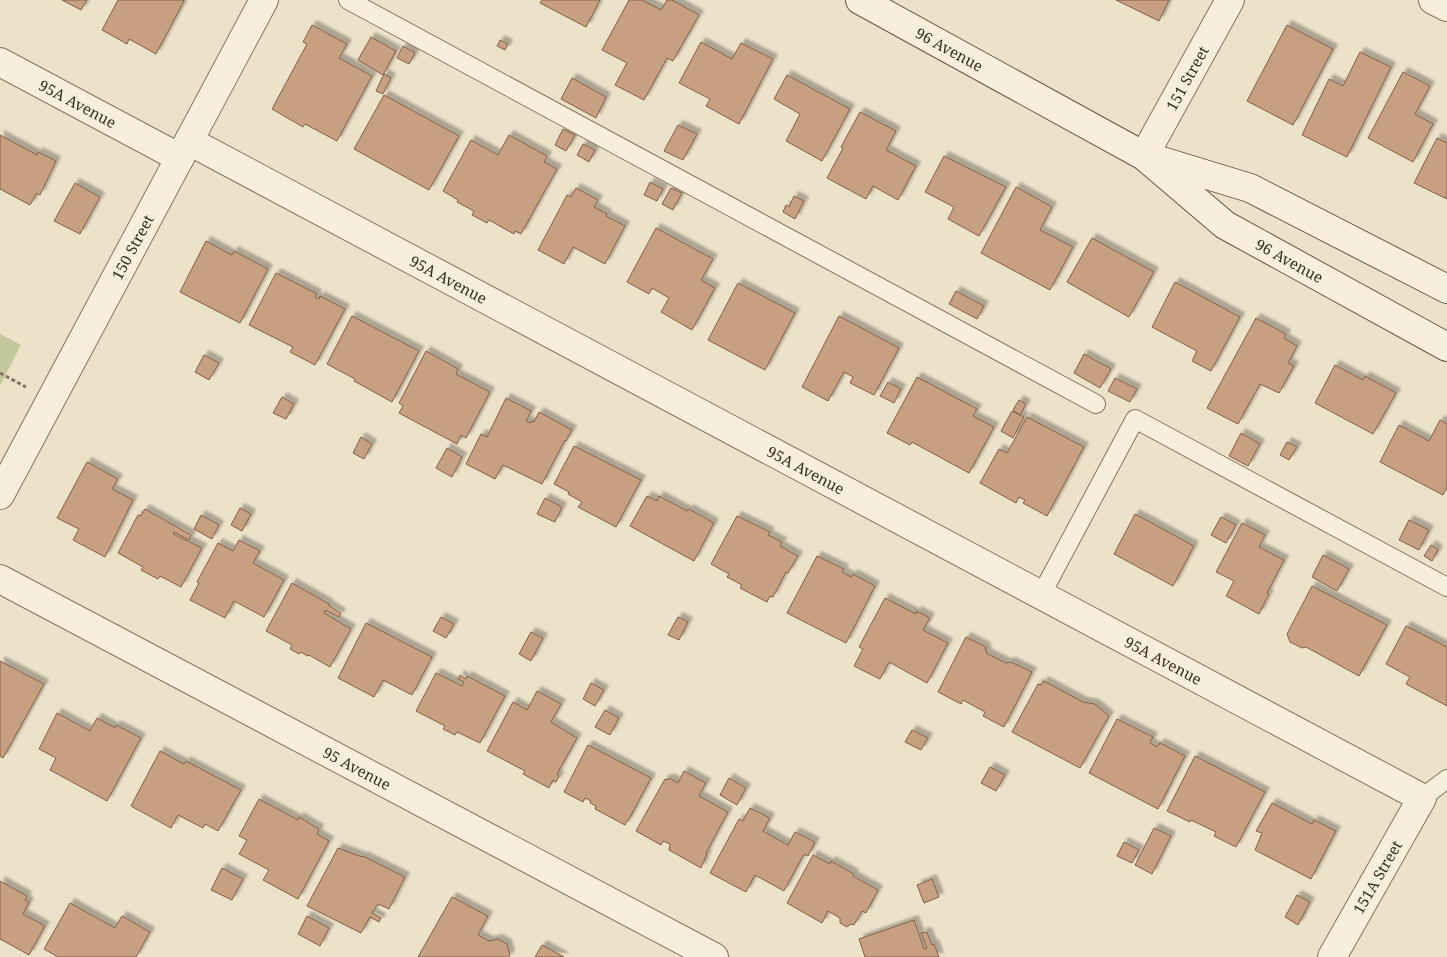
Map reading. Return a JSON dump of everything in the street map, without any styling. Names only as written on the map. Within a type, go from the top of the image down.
[{"type":"street","name":"150 Street","points":[[0,495],[264,0]]},
{"type":"street","name":"96 Avenue","points":[[860,0],[1144,156],[1225,225],[1447,347]]},
{"type":"street","name":"151 Street","points":[[1144,156],[1230,0]]},
{"type":"street","points":[[1433,0],[1447,7]]},
{"type":"street","name":"95A Avenue","points":[[0,62],[184,149],[1041,595],[1422,798]]},
{"type":"street","name":"96 Avenue","points":[[1144,156],[1250,188],[1447,289]]},
{"type":"street","name":"95 Avenue","points":[[0,579],[714,957]]},
{"type":"street","name":"151A Street","points":[[1332,957],[1422,798]]},
{"type":"lane","points":[[348,0],[1096,404]]},
{"type":"lane","points":[[1041,595],[1134,418],[1447,587]]},
{"type":"lane","points":[[1422,798],[1447,779]]},
{"type":"path","points":[[0,373],[29,389]]},
{"type":"green space","points":[[0,334],[21,345],[0,386]]},
{"type":"building","points":[[62,0],[87,0],[81,10]]},
{"type":"building","points":[[118,0],[184,1],[156,54],[129,39],[127,44],[102,30]]},
{"type":"building","points":[[542,0],[600,0],[586,27],[540,3]]},
{"type":"building","points":[[629,0],[642,0],[661,10],[667,0],[672,0],[699,15],[673,61],[667,58],[644,100],[615,85],[627,63],[602,50]]},
{"type":"building","points":[[1116,0],[1169,0],[1159,21]]},
{"type":"building","points":[[312,25],[347,44],[339,58],[372,76],[337,141],[305,124],[303,127],[272,109],[307,44],[303,42]]},
{"type":"building","points":[[1287,25],[1333,49],[1293,125],[1247,101]]},
{"type":"building","points":[[371,37],[396,51],[383,75],[358,60]]},
{"type":"building","points":[[500,40],[508,44],[505,50],[497,46]]},
{"type":"building","points":[[701,42],[732,59],[741,43],[773,59],[739,124],[706,106],[710,99],[679,83]]},
{"type":"building","points":[[403,46],[415,53],[409,64],[397,58]]},
{"type":"building","points":[[1360,52],[1391,67],[1347,157],[1302,135],[1329,79],[1343,86]]},
{"type":"building","points":[[1403,72],[1430,86],[1415,114],[1433,124],[1413,162],[1368,138]]},
{"type":"building","points":[[384,74],[391,78],[383,94],[376,91]]},
{"type":"building","points":[[787,75],[850,109],[822,161],[786,141],[800,114],[774,99]]},
{"type":"building","points":[[572,78],[606,97],[596,118],[561,99]]},
{"type":"building","points":[[384,95],[459,136],[429,190],[354,149]]},
{"type":"building","points":[[860,112],[896,131],[886,150],[916,166],[898,200],[873,186],[866,199],[827,178]]},
{"type":"building","points":[[678,125],[697,134],[683,160],[664,151]]},
{"type":"building","points":[[563,129],[575,135],[566,151],[555,145]]},
{"type":"building","points":[[0,135],[37,155],[38,152],[56,161],[40,195],[37,193],[30,205],[0,189]]},
{"type":"building","points":[[509,135],[547,156],[544,162],[557,169],[521,234],[515,231],[514,234],[489,220],[487,223],[472,215],[474,211],[457,202],[458,200],[443,191],[471,140],[498,155]]},
{"type":"building","points":[[1437,138],[1447,143],[1447,199],[1414,183]]},
{"type":"building","points":[[583,144],[595,150],[589,162],[577,155]]},
{"type":"building","points":[[944,156],[1006,187],[979,236],[948,219],[954,207],[925,192]]},
{"type":"building","points":[[650,182],[663,189],[657,201],[644,195]]},
{"type":"building","points":[[75,183],[100,197],[80,234],[54,221]]},
{"type":"building","points":[[1016,187],[1052,207],[1040,230],[1073,247],[1050,290],[981,253]]},
{"type":"building","points":[[576,188],[598,200],[594,207],[625,226],[605,264],[573,247],[564,264],[538,250],[567,195],[571,197]]},
{"type":"building","points":[[671,188],[682,193],[673,210],[662,204]]},
{"type":"building","points":[[794,196],[804,201],[795,219],[783,212],[786,205],[789,207]]},
{"type":"building","points":[[656,228],[713,259],[701,280],[715,288],[692,330],[661,312],[669,298],[652,288],[649,294],[627,282]]},
{"type":"building","points":[[1092,238],[1154,272],[1129,317],[1067,282]]},
{"type":"building","points":[[206,241],[232,255],[234,251],[268,269],[240,323],[180,292]]},
{"type":"building","points":[[276,273],[317,294],[315,297],[319,299],[320,296],[345,309],[315,365],[290,352],[293,347],[249,325]]},
{"type":"building","points":[[1175,282],[1240,317],[1211,371],[1192,361],[1197,351],[1152,327]]},
{"type":"building","points":[[738,283],[795,313],[765,370],[708,340]]},
{"type":"building","points":[[956,291],[984,306],[977,319],[949,304]]},
{"type":"building","points":[[352,316],[419,351],[392,402],[327,364]]},
{"type":"building","points":[[839,316],[899,348],[874,395],[850,383],[853,377],[844,372],[828,401],[802,387]]},
{"type":"building","points":[[1256,318],[1286,334],[1284,338],[1297,346],[1288,363],[1294,366],[1279,393],[1260,384],[1238,424],[1207,408]]},
{"type":"building","points":[[426,351],[458,369],[456,374],[490,392],[466,438],[461,435],[457,444],[399,413],[403,406],[399,403]]},
{"type":"building","points":[[1084,354],[1111,369],[1100,388],[1074,373]]},
{"type":"building","points":[[204,355],[219,363],[209,380],[195,372]]},
{"type":"building","points":[[1335,365],[1363,380],[1365,376],[1396,393],[1373,434],[1315,403]]},
{"type":"building","points":[[917,377],[977,409],[973,416],[994,427],[969,473],[912,442],[910,445],[887,433]]},
{"type":"building","points":[[1115,378],[1137,389],[1130,402],[1108,391]]},
{"type":"building","points":[[888,382],[901,389],[894,403],[880,396]]},
{"type":"building","points":[[282,397],[294,404],[286,419],[273,413]]},
{"type":"building","points":[[506,398],[531,411],[526,421],[534,422],[539,412],[572,430],[542,484],[503,465],[495,479],[466,464],[481,434],[487,437]]},
{"type":"building","points":[[1019,400],[1026,404],[1020,415],[1013,410]]},
{"type":"building","points":[[1012,411],[1024,417],[1013,438],[1001,431]]},
{"type":"building","points":[[1027,417],[1084,447],[1047,516],[1023,503],[1025,500],[1019,497],[1016,503],[980,483],[999,449],[1007,453]]},
{"type":"building","points":[[1440,420],[1447,424],[1447,487],[1443,495],[1380,462],[1399,425],[1429,441]]},
{"type":"building","points":[[1241,433],[1260,444],[1248,466],[1229,456]]},
{"type":"building","points":[[361,437],[372,444],[364,459],[353,453]]},
{"type":"building","points":[[1287,442],[1297,447],[1289,460],[1280,455]]},
{"type":"building","points":[[574,446],[641,480],[616,527],[578,507],[582,502],[554,484]]},
{"type":"building","points":[[447,448],[462,457],[452,477],[436,468]]},
{"type":"building","points":[[87,462],[118,479],[112,489],[133,500],[105,557],[73,540],[79,529],[57,518]]},
{"type":"building","points":[[647,496],[657,501],[659,496],[687,511],[689,509],[714,523],[694,561],[630,526]]},
{"type":"building","points":[[545,498],[562,507],[555,522],[537,514]]},
{"type":"building","points":[[240,508],[251,514],[242,531],[231,525]]},
{"type":"building","points":[[145,509],[191,535],[189,540],[174,532],[173,534],[202,548],[181,587],[160,576],[158,579],[141,570],[143,567],[118,553],[138,515],[141,516]]},
{"type":"building","points":[[1135,514],[1194,546],[1173,586],[1114,554]]},
{"type":"building","points":[[201,515],[219,525],[212,539],[194,529]]},
{"type":"building","points":[[737,516],[770,532],[768,535],[782,542],[780,546],[798,556],[788,573],[786,572],[773,597],[770,596],[767,602],[740,588],[742,585],[727,577],[729,574],[711,564]]},
{"type":"building","points":[[1221,517],[1236,525],[1226,543],[1211,535]]},
{"type":"building","points":[[1409,520],[1429,530],[1419,550],[1399,540]]},
{"type":"building","points":[[1242,523],[1265,535],[1259,547],[1284,560],[1267,593],[1269,594],[1259,614],[1226,596],[1234,581],[1216,572]]},
{"type":"building","points":[[239,540],[260,551],[253,563],[284,580],[264,617],[234,601],[225,618],[190,600],[199,583],[197,582],[218,543],[233,551]]},
{"type":"building","points":[[1431,545],[1438,550],[1432,561],[1424,556]]},
{"type":"building","points":[[1323,555],[1349,569],[1337,591],[1312,577]]},
{"type":"building","points":[[817,556],[844,569],[842,572],[851,577],[853,574],[875,586],[846,643],[787,613]]},
{"type":"building","points":[[292,583],[341,613],[339,617],[325,610],[324,613],[351,629],[330,667],[309,655],[300,652],[299,654],[290,649],[292,645],[266,631]]},
{"type":"building","points":[[1312,586],[1387,625],[1359,676],[1306,647],[1302,648],[1290,642],[1287,634]]},
{"type":"building","points":[[885,598],[916,614],[917,611],[930,618],[923,630],[948,643],[927,683],[889,662],[880,679],[854,666],[863,649],[859,647]]},
{"type":"building","points":[[441,617],[454,624],[446,638],[433,631]]},
{"type":"building","points":[[678,617],[688,622],[679,640],[668,635]]},
{"type":"building","points":[[366,623],[432,657],[412,695],[383,680],[374,697],[338,678]]},
{"type":"building","points":[[1406,626],[1447,647],[1447,706],[1406,684],[1410,677],[1386,664]]},
{"type":"building","points":[[531,632],[543,638],[531,661],[519,654]]},
{"type":"building","points":[[966,637],[986,647],[986,653],[1006,663],[1011,662],[1032,672],[1004,727],[983,716],[985,712],[963,700],[961,704],[938,692]]},
{"type":"building","points":[[0,661],[44,684],[3,758],[0,756]]},
{"type":"building","points":[[436,673],[462,686],[464,682],[458,679],[460,675],[466,679],[467,676],[505,696],[480,743],[457,732],[455,735],[443,729],[445,726],[416,711]]},
{"type":"building","points":[[1044,681],[1083,702],[1095,704],[1109,716],[1080,768],[1012,732],[1038,684],[1041,685]]},
{"type":"building","points":[[591,683],[604,690],[595,706],[583,699]]},
{"type":"building","points":[[537,691],[561,704],[551,722],[577,738],[557,774],[559,776],[556,782],[553,780],[549,788],[523,774],[525,771],[487,751],[513,702],[527,710]]},
{"type":"building","points":[[605,710],[619,718],[610,735],[595,727]]},
{"type":"building","points":[[57,713],[90,731],[97,718],[115,728],[116,725],[141,738],[107,801],[50,770],[56,758],[39,749]]},
{"type":"building","points":[[1117,719],[1153,737],[1150,743],[1157,747],[1160,743],[1185,756],[1158,809],[1089,773]]},
{"type":"building","points":[[912,730],[928,738],[921,750],[905,742]]},
{"type":"building","points":[[588,745],[651,778],[625,825],[595,809],[596,806],[590,803],[591,801],[585,798],[583,802],[564,792]]},
{"type":"building","points":[[160,751],[184,764],[186,761],[241,790],[218,831],[205,824],[203,828],[178,815],[171,828],[131,806]]},
{"type":"building","points":[[1195,756],[1265,792],[1236,847],[1214,836],[1216,832],[1167,811]]},
{"type":"building","points":[[990,767],[1005,775],[996,791],[981,783]]},
{"type":"building","points":[[684,771],[706,783],[699,796],[728,812],[706,853],[701,868],[669,850],[670,844],[663,841],[661,845],[636,831],[665,779],[668,780],[669,778],[678,783]]},
{"type":"building","points":[[729,778],[746,788],[737,805],[720,795]]},
{"type":"building","points":[[259,799],[298,820],[299,817],[319,829],[317,834],[329,841],[298,899],[263,880],[269,870],[239,854],[247,840],[239,836]]},
{"type":"building","points":[[1272,803],[1312,824],[1314,820],[1336,831],[1311,879],[1255,850],[1262,833],[1256,831]]},
{"type":"building","points":[[750,808],[770,818],[763,831],[788,845],[795,832],[815,842],[808,856],[804,854],[784,891],[755,875],[746,892],[710,873],[739,819],[743,821]]},
{"type":"building","points":[[1154,828],[1171,836],[1152,874],[1135,865]]},
{"type":"building","points":[[1124,842],[1139,850],[1132,863],[1117,856]]},
{"type":"building","points":[[338,848],[363,856],[405,877],[389,909],[378,904],[372,913],[381,918],[379,922],[370,917],[361,933],[307,906]]},
{"type":"building","points":[[813,855],[830,864],[831,861],[878,890],[866,913],[862,911],[854,925],[851,924],[847,927],[840,923],[840,918],[828,911],[822,923],[787,903]]},
{"type":"building","points":[[222,868],[243,879],[232,900],[211,890]]},
{"type":"building","points":[[932,879],[939,897],[924,903],[917,885]]},
{"type":"building","points":[[0,881],[27,896],[25,900],[29,902],[23,914],[45,926],[29,955],[0,939]]},
{"type":"building","points":[[1297,895],[1310,902],[1298,925],[1285,917]]},
{"type":"building","points":[[452,897],[488,916],[478,935],[489,941],[498,939],[507,944],[509,957],[418,957]]},
{"type":"building","points":[[70,903],[115,928],[122,916],[150,932],[136,957],[58,957],[44,949]]},
{"type":"building","points":[[307,916],[329,928],[320,946],[298,934]]},
{"type":"building","points":[[914,920],[924,949],[927,948],[921,933],[927,932],[939,957],[865,957],[859,939]]},
{"type":"building","points":[[542,945],[564,957],[535,957]]}]
